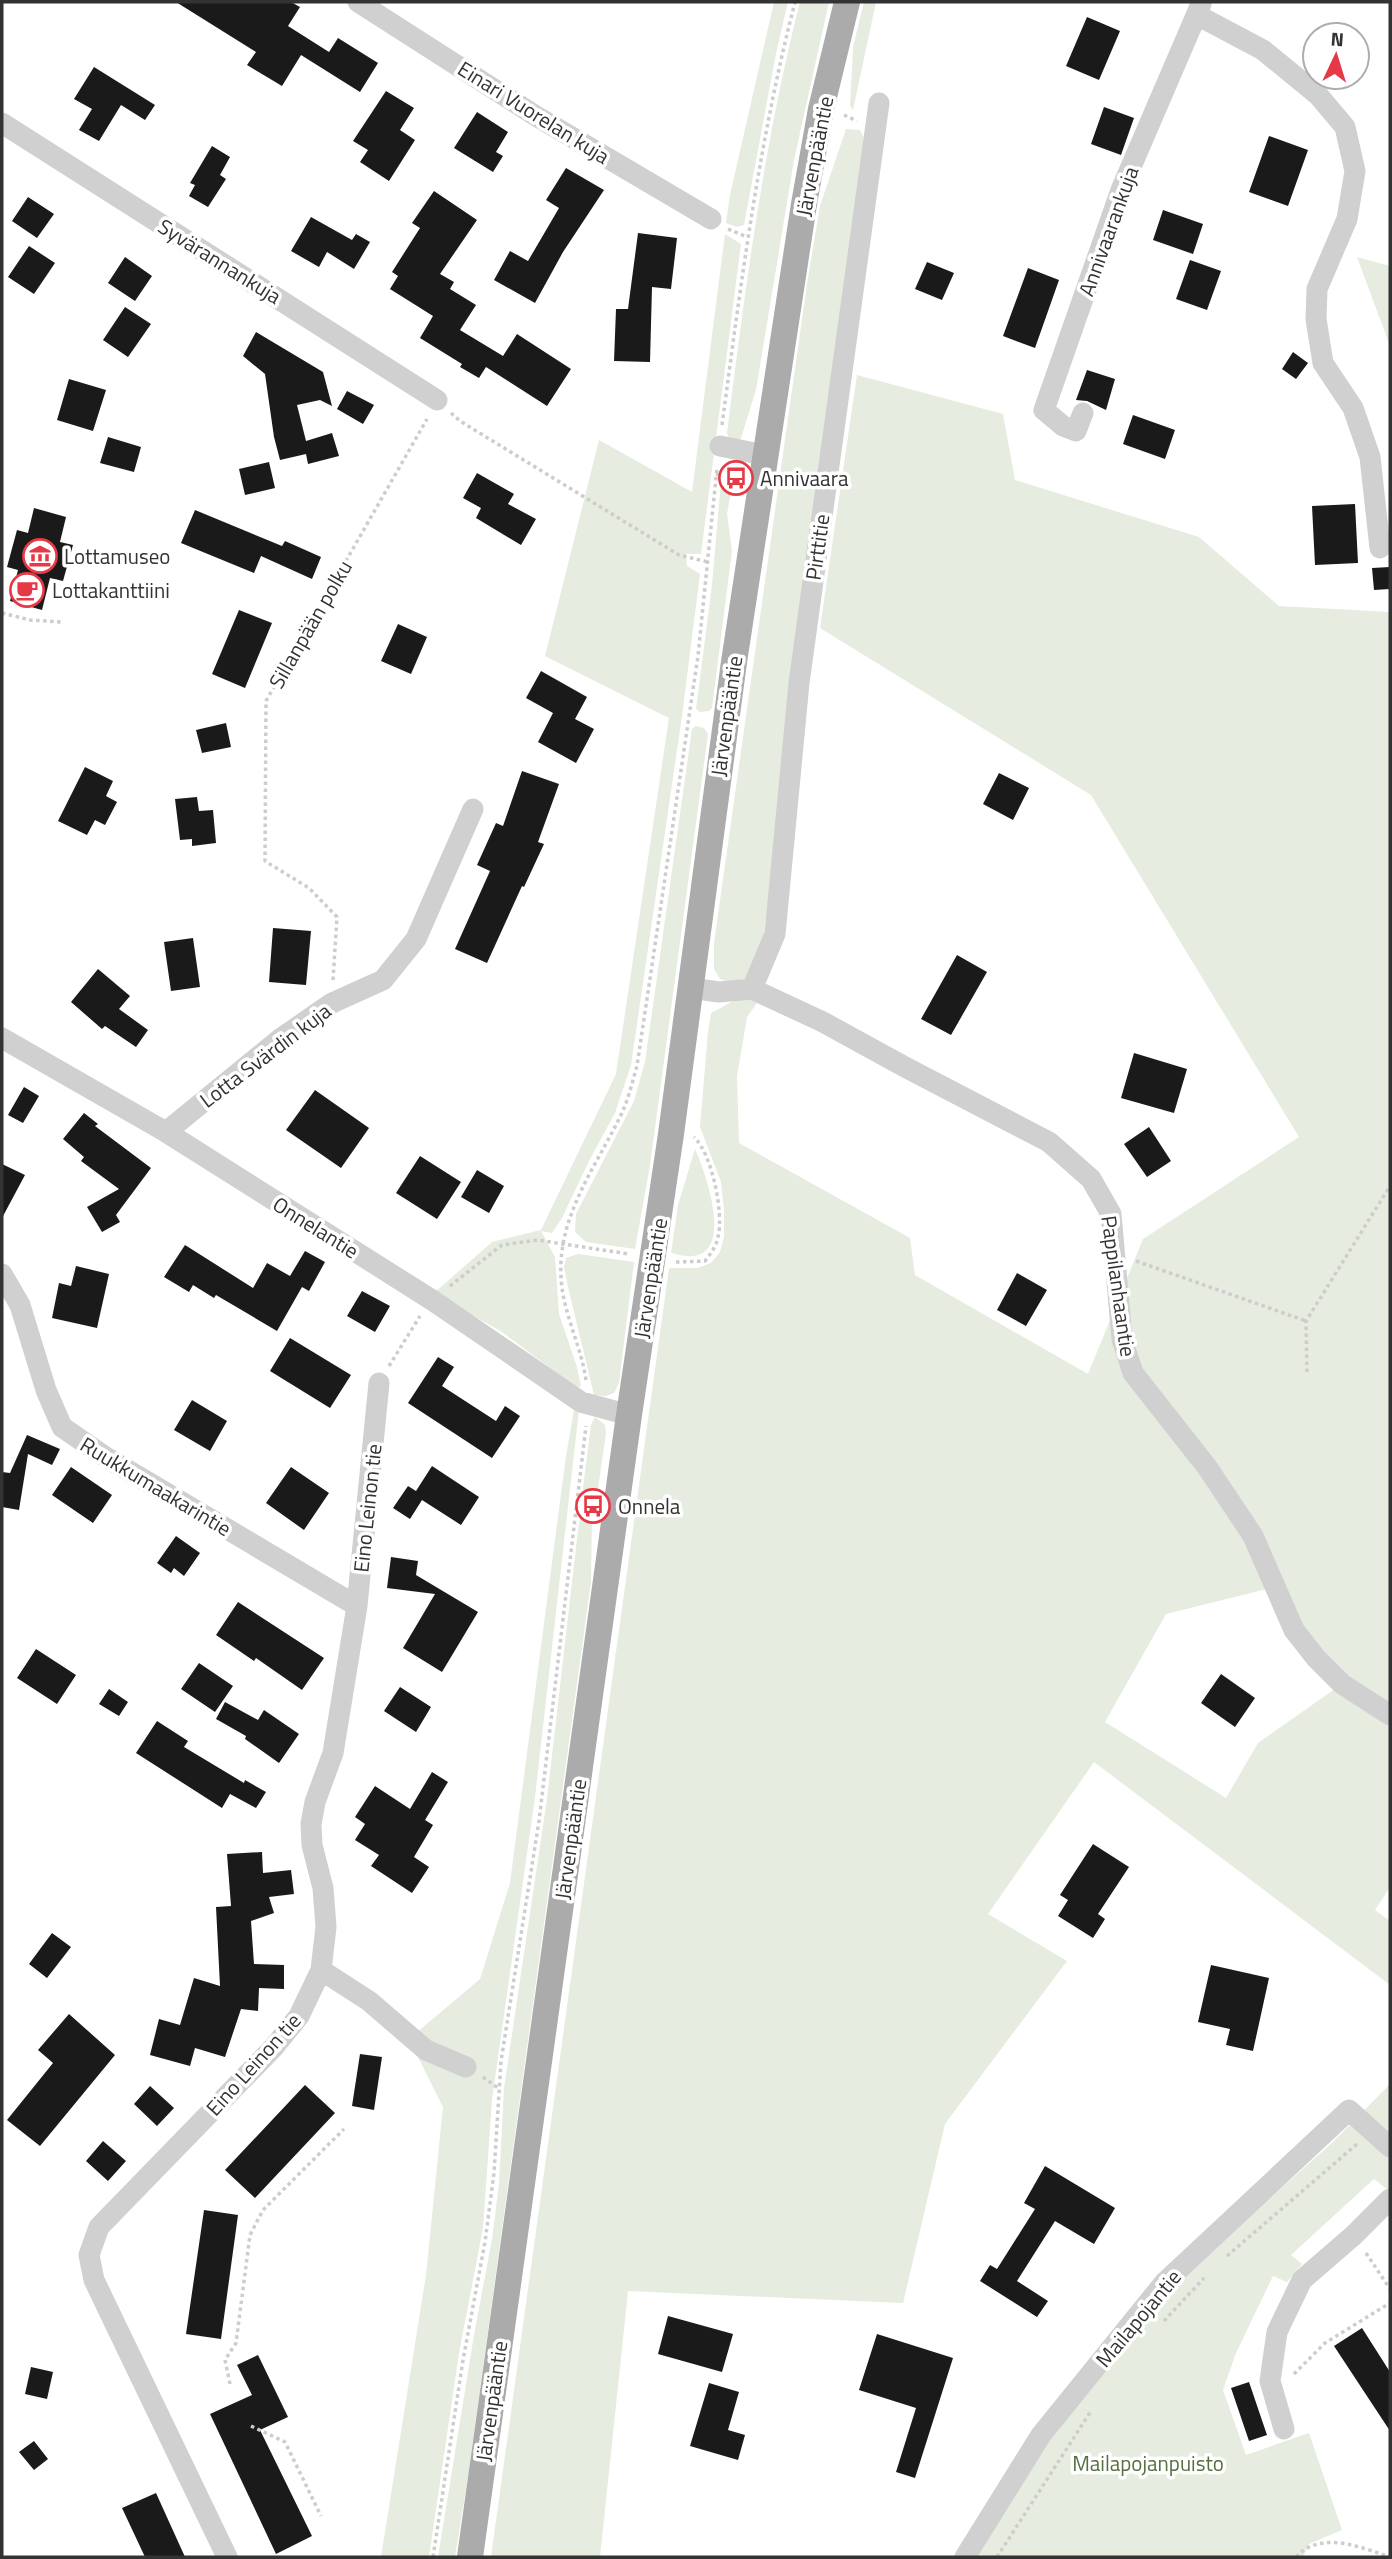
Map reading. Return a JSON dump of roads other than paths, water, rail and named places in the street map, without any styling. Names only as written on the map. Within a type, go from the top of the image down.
[{"type":"main road","name":"Järvenpääntie","points":[[470,2557],[764,455],[803,204],[821,109],[847,2]]},
{"type":"street","name":"Einari Vuorelan kuja","points":[[358,2],[536,116],[711,219]]},
{"type":"street","points":[[1199,8],[1263,50],[1318,95],[1345,128],[1355,171],[1347,219],[1317,289],[1316,319],[1323,363],[1353,408],[1370,457],[1380,548]]},
{"type":"street","name":"Annivaarankuja","points":[[1083,413],[1076,431],[1063,426],[1044,410],[1121,190],[1199,8]]},
{"type":"street","name":"Pirttitie","points":[[752,989],[775,934],[799,683],[879,103]]},
{"type":"street","name":"Syvärannankuja","points":[[2,123],[437,400]]},
{"type":"street","points":[[720,446],[764,455]]},
{"type":"street","name":"Lotta Svärdin kuja","points":[[166,1132],[280,1039],[332,1003],[383,980],[416,939],[472,809]]},
{"type":"street","name":"Pappilanhaantie","points":[[690,988],[719,992],[752,989],[823,1021],[1049,1142],[1091,1179],[1111,1214],[1122,1339],[1133,1373],[1207,1467],[1253,1536],[1294,1630],[1316,1658],[1342,1684],[1390,1715]]},
{"type":"street","name":"Onnelantie","points":[[2,1038],[166,1132],[432,1300],[589,1405],[629,1415]]},
{"type":"street","name":"Ruukkumaakarintie","points":[[2,1274],[20,1305],[46,1390],[62,1427],[104,1456],[357,1606]]},
{"type":"street","name":"Eino Leinon tie","points":[[227,2557],[94,2280],[89,2255],[99,2227],[274,2047],[299,2016],[321,1970],[326,1927],[323,1888],[312,1844],[311,1824],[315,1802],[333,1753],[357,1606],[379,1383]]},
{"type":"street","points":[[321,1970],[369,2001],[426,2050],[466,2067]]},
{"type":"street","name":"Mailapojantie","points":[[965,2557],[1041,2435],[1164,2283],[1349,2110],[1390,2147]]},
{"type":"street","points":[[1284,2429],[1270,2381],[1277,2332],[1302,2280],[1354,2235],[1390,2199]]},
{"type":"place","name":"Annivaara","points":[[736,478]]},
{"type":"place","name":"Lottamuseo","points":[[40,556]]},
{"type":"place","name":"Lottakanttiini","points":[[27,590]]},
{"type":"place","name":"Onnela","points":[[593,1506]]},
{"type":"park label","name":"Mailapojanpuisto","points":[[1148,2463]]}]
